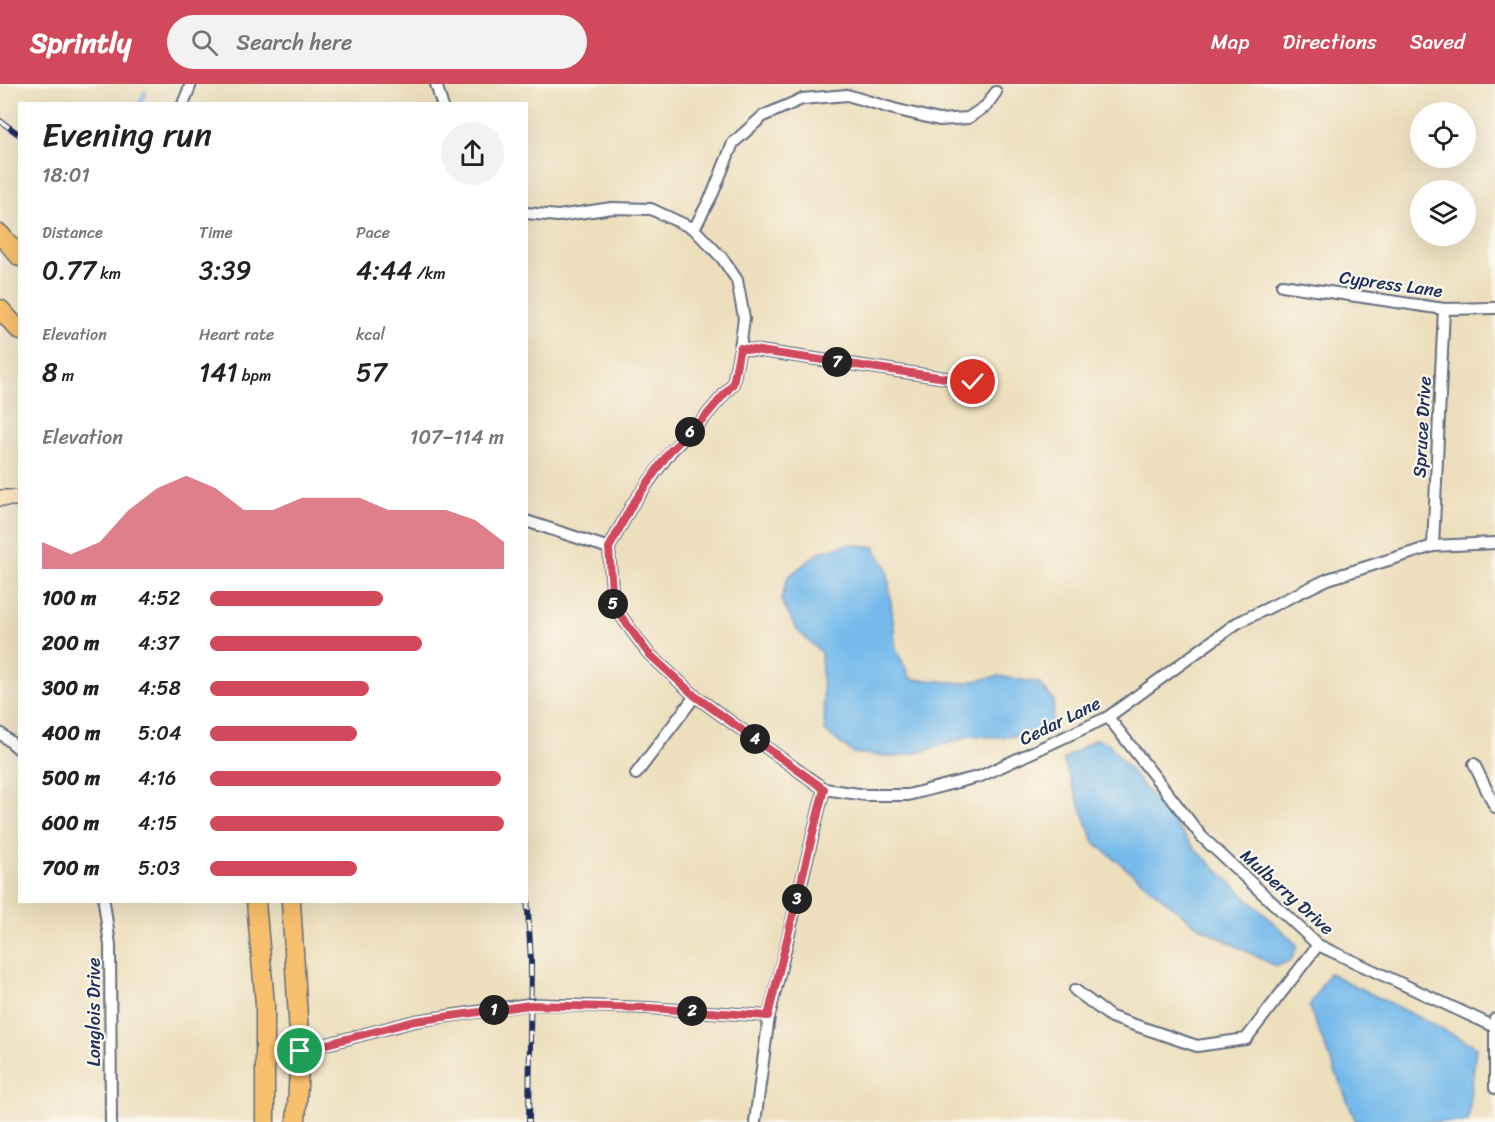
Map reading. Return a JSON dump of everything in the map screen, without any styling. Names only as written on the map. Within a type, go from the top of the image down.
[{"type":"main road","points":[[0,234],[18,255]]},
{"type":"main road","points":[[0,309],[18,329]]},
{"type":"main road","points":[[256,903],[265,1004],[265,1122]]},
{"type":"main road","points":[[291,903],[300,1051],[296,1122]]},
{"type":"street","points":[[184,102],[191,84]]},
{"type":"street","points":[[436,84],[441,102]]},
{"type":"street","points":[[694,229],[713,193],[733,143],[763,116],[802,99],[847,94],[894,110],[939,120],[968,118],[986,106],[996,92]]},
{"type":"street","points":[[528,213],[558,216],[612,208],[651,209],[694,229],[722,258],[737,280],[744,318],[733,384],[704,418],[670,451],[632,505],[609,548],[528,522]]},
{"type":"street","name":"Cypress Lane","points":[[1282,285],[1444,309],[1495,308]]},
{"type":"street","name":"Spruce Drive","points":[[1433,546],[1444,309]]},
{"type":"street","points":[[740,348],[973,382]]},
{"type":"street","points":[[0,498],[18,498]]},
{"type":"street","name":"Cedar Lane","points":[[609,548],[613,605],[648,653],[695,696],[824,789],[866,795],[908,795],[981,776],[1108,717],[1237,623],[1328,579],[1433,546],[1495,543]]},
{"type":"street","points":[[636,774],[695,696]]},
{"type":"street","name":"Mulberry Drive","points":[[1108,717],[1202,837],[1317,945],[1495,1024]]},
{"type":"street","points":[[0,733],[18,748]]},
{"type":"street","points":[[1474,764],[1495,807]]},
{"type":"street","points":[[755,1122],[768,1016],[824,789]]},
{"type":"street","name":"Longlois Drive","points":[[104,903],[110,945],[111,1122]]},
{"type":"street","points":[[1075,990],[1111,1017],[1197,1046],[1246,1039],[1317,945]]},
{"type":"street","points":[[300,1051],[415,1021],[530,1005],[649,1008],[768,1016]]},
{"type":"street","points":[[1495,1024],[1495,1088]]},
{"type":"water","points":[[849,544],[874,547],[887,568],[896,649],[911,679],[964,683],[999,676],[1039,683],[1054,701],[1052,722],[1040,733],[1006,737],[970,736],[928,750],[897,757],[853,753],[825,731],[821,652],[797,630],[781,600],[788,577],[820,552]]},
{"type":"water","points":[[1095,739],[1108,743],[1194,848],[1297,945],[1291,961],[1275,966],[1196,925],[1094,842],[1063,760]]},
{"type":"water","points":[[1329,973],[1476,1046],[1468,1122],[1356,1122],[1309,1007]]},
{"type":"waterway","points":[[141,102],[145,92]]},
{"type":"railway","points":[[0,121],[18,134]]},
{"type":"railway","points":[[528,903],[531,961],[529,1122]]},
{"type":"route","points":[[300,1051],[415,1021],[530,1005],[649,1008],[768,1016],[824,789],[695,696],[648,653],[613,605],[609,548],[632,505],[670,451],[704,418],[733,384],[740,348],[973,382]]}]
